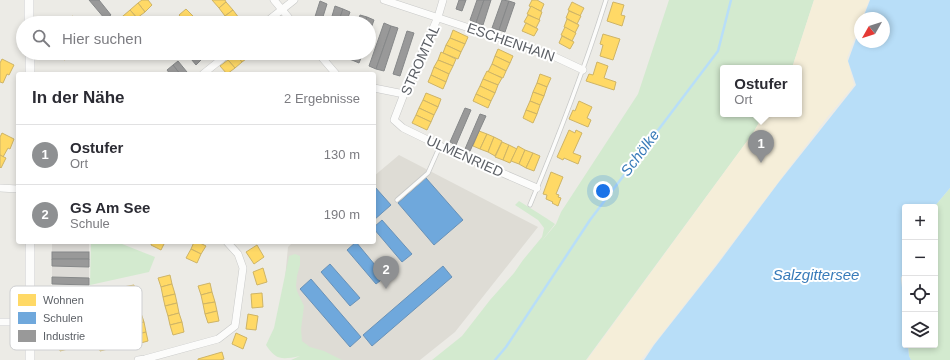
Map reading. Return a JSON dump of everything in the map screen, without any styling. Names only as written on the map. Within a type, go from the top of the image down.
[{"type":"street","points":[[29,0],[29,16]]},
{"type":"street","points":[[274,0],[287,16]]},
{"type":"street","points":[[274,16],[294,0]]},
{"type":"street","name":"ESCHENHAIN","points":[[384,0],[551,55],[582,70]]},
{"type":"street","name":"STROMTAL","points":[[394,120],[438,18],[443,0]]},
{"type":"street","points":[[30,60],[30,72]]},
{"type":"street","points":[[205,72],[220,60]]},
{"type":"street","points":[[324,60],[334,72]]},
{"type":"street","points":[[376,88],[404,94]]},
{"type":"street","name":"ULMENRIED","points":[[394,120],[403,128],[440,146],[537,188]]},
{"type":"street","points":[[0,188],[16,189]]},
{"type":"street","points":[[30,244],[30,286]]},
{"type":"street","points":[[138,360],[218,339],[235,326],[243,268],[238,254],[229,244]]},
{"type":"lane","points":[[530,205],[562,126],[606,0]]},
{"type":"lane","points":[[397,200],[428,173],[440,146]]},
{"type":"shaded area","points":[[399,155],[538,227],[455,332],[420,360],[324,360],[279,341],[288,247],[291,244],[376,244],[376,174]]},
{"type":"shaded area","points":[[52,244],[89,244],[89,285],[52,284]]},
{"type":"green space","points":[[669,0],[814,0],[793,65],[720,65],[720,117],[762,117],[753,133],[586,360],[432,360],[462,336],[542,237],[544,228],[538,220],[515,205],[519,201],[555,224],[541,242],[556,224],[561,212],[638,94]]},
{"type":"green space","points":[[950,188],[950,360],[911,360],[908,348],[938,348],[938,204],[937,204]]},
{"type":"green space","points":[[91,244],[122,244],[155,257],[149,272],[90,285]]},
{"type":"green space","points":[[295,254],[300,256],[296,286],[304,306],[301,329],[302,341],[310,347],[324,351],[342,360],[291,360],[300,356],[280,358],[273,354],[266,345],[274,328],[289,256]]},
{"type":"sand","points":[[814,0],[869,0],[864,12],[854,12],[854,40],[847,58],[854,85],[825,120],[711,271],[641,360],[587,360],[753,133],[762,117],[802,117],[802,65],[793,65]]},
{"type":"water","name":"Salzgittersee","points":[[870,0],[950,0],[950,188],[937,204],[902,204],[902,348],[908,348],[911,360],[644,360],[779,182],[856,85],[848,61],[854,44],[854,48],[890,48],[890,12],[865,12]]},
{"type":"building: Wohnen","points":[[142,0],[148,0],[152,5],[145,12],[138,3]]},
{"type":"building: Wohnen","points":[[212,0],[225,0],[226,2],[219,8]]},
{"type":"building: Wohnen","points":[[532,0],[537,0],[544,4],[541,11],[529,6]]},
{"type":"building: Wohnen","points":[[226,2],[233,10],[225,16],[219,8]]},
{"type":"building: Wohnen","points":[[572,2],[584,8],[580,16],[568,10]]},
{"type":"building: Wohnen","points":[[613,2],[624,5],[621,15],[625,16],[622,26],[607,21]]},
{"type":"building: Wohnen","points":[[138,3],[145,12],[140,16],[135,16],[130,10]]},
{"type":"building: Wohnen","points":[[531,6],[542,12],[539,20],[527,14]]},
{"type":"building: Wohnen","points":[[186,9],[193,16],[180,16],[179,15]]},
{"type":"building: Wohnen","points":[[130,10],[135,16],[123,16]]},
{"type":"building: Wohnen","points":[[233,10],[238,16],[225,16]]},
{"type":"building: Wohnen","points":[[569,11],[581,16],[577,24],[566,18]]},
{"type":"building: Wohnen","points":[[528,15],[540,20],[536,28],[524,22]]},
{"type":"building: Wohnen","points":[[567,19],[579,25],[575,33],[564,27]]},
{"type":"building: Wohnen","points":[[526,23],[538,29],[534,36],[522,31]]},
{"type":"building: Wohnen","points":[[565,27],[576,33],[572,41],[561,35]]},
{"type":"building: Wohnen","points":[[453,30],[468,37],[465,44],[450,38]]},
{"type":"building: Wohnen","points":[[603,34],[620,39],[613,60],[600,56],[603,45],[600,44]]},
{"type":"building: Wohnen","points":[[562,36],[574,42],[570,49],[559,43]]},
{"type":"building: Wohnen","points":[[450,38],[465,44],[461,52],[446,45]]},
{"type":"building: Wohnen","points":[[446,45],[461,52],[458,59],[443,53]]},
{"type":"building: Wohnen","points":[[498,49],[513,56],[510,63],[495,56]]},
{"type":"building: Wohnen","points":[[441,52],[456,59],[453,66],[438,60]]},
{"type":"building: Wohnen","points":[[495,56],[510,63],[506,71],[492,64]]},
{"type":"building: Wohnen","points":[[2,59],[14,65],[9,75],[7,74],[3,83],[0,82],[0,63]]},
{"type":"building: Wohnen","points":[[228,60],[240,60],[242,62],[235,68]]},
{"type":"building: Wohnen","points":[[228,60],[235,68],[230,72],[225,72],[220,66]]},
{"type":"building: Wohnen","points":[[438,60],[453,66],[449,74],[434,67]]},
{"type":"building: Wohnen","points":[[597,62],[608,66],[604,78],[616,82],[614,90],[586,81],[589,74],[593,75]]},
{"type":"building: Wohnen","points":[[492,64],[506,71],[503,78],[488,72]]},
{"type":"building: Wohnen","points":[[434,67],[449,74],[446,82],[431,75]]},
{"type":"building: Wohnen","points":[[487,71],[502,78],[498,85],[483,79]]},
{"type":"building: Wohnen","points":[[540,74],[551,78],[547,87],[537,83]]},
{"type":"building: Wohnen","points":[[431,75],[446,82],[443,89],[428,82]]},
{"type":"building: Wohnen","points":[[483,79],[498,85],[495,93],[480,86]]},
{"type":"building: Wohnen","points":[[537,83],[547,87],[544,96],[533,92]]},
{"type":"building: Wohnen","points":[[480,86],[495,93],[491,101],[476,94]]},
{"type":"building: Wohnen","points":[[533,92],[544,96],[540,105],[530,101]]},
{"type":"building: Wohnen","points":[[426,93],[441,99],[438,107],[423,100]]},
{"type":"building: Wohnen","points":[[476,94],[491,101],[488,108],[473,101]]},
{"type":"building: Wohnen","points":[[423,100],[438,107],[434,115],[419,108]]},
{"type":"building: Wohnen","points":[[530,101],[540,105],[537,114],[526,110]]},
{"type":"building: Wohnen","points":[[579,101],[592,107],[587,118],[591,120],[588,127],[569,119],[573,110],[575,111]]},
{"type":"building: Wohnen","points":[[419,108],[434,115],[431,122],[416,115]]},
{"type":"building: Wohnen","points":[[526,110],[537,114],[533,123],[523,118]]},
{"type":"building: Wohnen","points":[[416,115],[431,122],[427,130],[412,123]]},
{"type":"building: Wohnen","points":[[569,130],[575,133],[576,130],[582,133],[573,153],[581,156],[578,164],[564,158],[563,160],[557,157]]},
{"type":"building: Wohnen","points":[[479,131],[487,134],[480,149],[473,146]]},
{"type":"building: Wohnen","points":[[2,133],[14,139],[10,149],[8,148],[3,157],[0,155],[0,137]]},
{"type":"building: Wohnen","points":[[487,134],[494,137],[488,152],[480,149]]},
{"type":"building: Wohnen","points":[[494,137],[502,141],[495,156],[488,152]]},
{"type":"building: Wohnen","points":[[502,142],[509,145],[503,160],[495,157]]},
{"type":"building: Wohnen","points":[[509,145],[517,149],[510,163],[503,160]]},
{"type":"building: Wohnen","points":[[518,146],[525,150],[519,164],[511,161]]},
{"type":"building: Wohnen","points":[[525,150],[533,153],[526,168],[519,164]]},
{"type":"building: Wohnen","points":[[533,153],[540,156],[534,171],[526,168]]},
{"type":"building: Wohnen","points":[[0,155],[6,158],[1,168],[0,167]]},
{"type":"building: Wohnen","points":[[551,172],[563,177],[556,194],[561,198],[558,206],[546,199],[547,195],[543,194]]},
{"type":"building: Wohnen","points":[[151,244],[164,244],[161,250]]},
{"type":"building: Wohnen","points":[[193,244],[202,244],[206,246],[201,254],[191,249]]},
{"type":"building: Wohnen","points":[[257,245],[264,257],[254,264],[246,252]]},
{"type":"building: Wohnen","points":[[191,249],[201,254],[197,263],[186,258]]},
{"type":"building: Wohnen","points":[[263,268],[267,282],[257,285],[253,272]]},
{"type":"building: Wohnen","points":[[170,275],[172,284],[161,287],[158,278]]},
{"type":"building: Wohnen","points":[[210,283],[212,292],[201,295],[198,286]]},
{"type":"building: Wohnen","points":[[172,284],[175,294],[163,297],[161,287]]},
{"type":"building: Wohnen","points":[[212,292],[215,302],[203,304],[201,295]]},
{"type":"building: Wohnen","points":[[262,293],[263,307],[252,308],[251,294]]},
{"type":"building: Wohnen","points":[[175,294],[177,303],[165,306],[163,297]]},
{"type":"building: Wohnen","points":[[215,302],[217,311],[205,314],[203,304]]},
{"type":"building: Wohnen","points":[[177,303],[179,313],[168,316],[165,306]]},
{"type":"building: Wohnen","points":[[217,311],[219,321],[208,323],[205,314]]},
{"type":"building: Wohnen","points":[[179,313],[182,322],[170,325],[168,316]]},
{"type":"building: Wohnen","points":[[248,314],[258,316],[256,330],[246,329]]},
{"type":"building: Wohnen","points":[[142,322],[144,322],[146,332],[142,333]]},
{"type":"building: Wohnen","points":[[182,322],[184,332],[173,335],[170,325]]},
{"type":"building: Wohnen","points":[[146,332],[148,341],[142,343],[142,333]]},
{"type":"building: Wohnen","points":[[236,333],[247,338],[243,349],[232,344]]},
{"type":"building: Wohnen","points":[[222,352],[224,359],[198,360],[198,359]]},
{"type":"building: Schulen","points":[[426,178],[463,220],[434,245],[398,203]]},
{"type":"building: Schulen","points":[[376,188],[391,205],[376,218]]},
{"type":"building: Schulen","points":[[382,220],[412,254],[402,262],[376,231],[376,225]]},
{"type":"building: Schulen","points":[[354,244],[358,244],[385,277],[376,284],[347,250]]},
{"type":"building: Schulen","points":[[330,264],[360,298],[350,306],[321,272]]},
{"type":"building: Schulen","points":[[443,266],[452,277],[372,346],[363,335]]},
{"type":"building: Schulen","points":[[311,279],[361,337],[350,347],[300,289]]},
{"type":"building: Industrie","points":[[89,0],[99,0],[111,15],[102,16]]},
{"type":"building: Industrie","points":[[459,0],[466,0],[462,11],[456,9]]},
{"type":"building: Industrie","points":[[477,0],[484,0],[476,23],[470,20]]},
{"type":"building: Industrie","points":[[484,0],[491,0],[483,25],[476,23]]},
{"type":"building: Industrie","points":[[502,0],[509,1],[499,30],[492,28]]},
{"type":"building: Industrie","points":[[320,1],[327,4],[323,16],[315,16]]},
{"type":"building: Industrie","points":[[509,1],[515,3],[505,32],[499,30]]},
{"type":"building: Industrie","points":[[335,6],[343,9],[340,16],[332,16]]},
{"type":"building: Industrie","points":[[343,9],[350,12],[349,16],[340,16]]},
{"type":"building: Industrie","points":[[384,23],[391,26],[376,69],[369,66],[371,60],[376,60],[376,46]]},
{"type":"building: Industrie","points":[[391,26],[398,28],[384,71],[376,69]]},
{"type":"building: Industrie","points":[[407,31],[414,33],[400,76],[393,74]]},
{"type":"building: Industrie","points":[[192,60],[201,60],[196,65]]},
{"type":"building: Industrie","points":[[352,60],[360,60],[359,63]]},
{"type":"building: Industrie","points":[[178,61],[187,72],[178,72],[173,65]]},
{"type":"building: Industrie","points":[[173,65],[178,72],[168,72],[167,70]]},
{"type":"building: Industrie","points":[[465,108],[471,110],[456,145],[450,142]]},
{"type":"building: Industrie","points":[[480,114],[486,116],[470,151],[465,149]]},
{"type":"building: Industrie","points":[[52,252],[89,252],[89,259],[52,259]]},
{"type":"building: Industrie","points":[[52,259],[89,259],[89,267],[52,266]]},
{"type":"building: Industrie","points":[[52,277],[89,278],[89,285],[52,284]]},
{"type":"waterway","name":"Schölke","points":[[495,360],[506,347],[590,220],[718,51],[731,0]]},
{"type":"place","name":"Ostufer","points":[[761,163]]},
{"type":"place","name":"GS Am See","points":[[386,289]]}]
